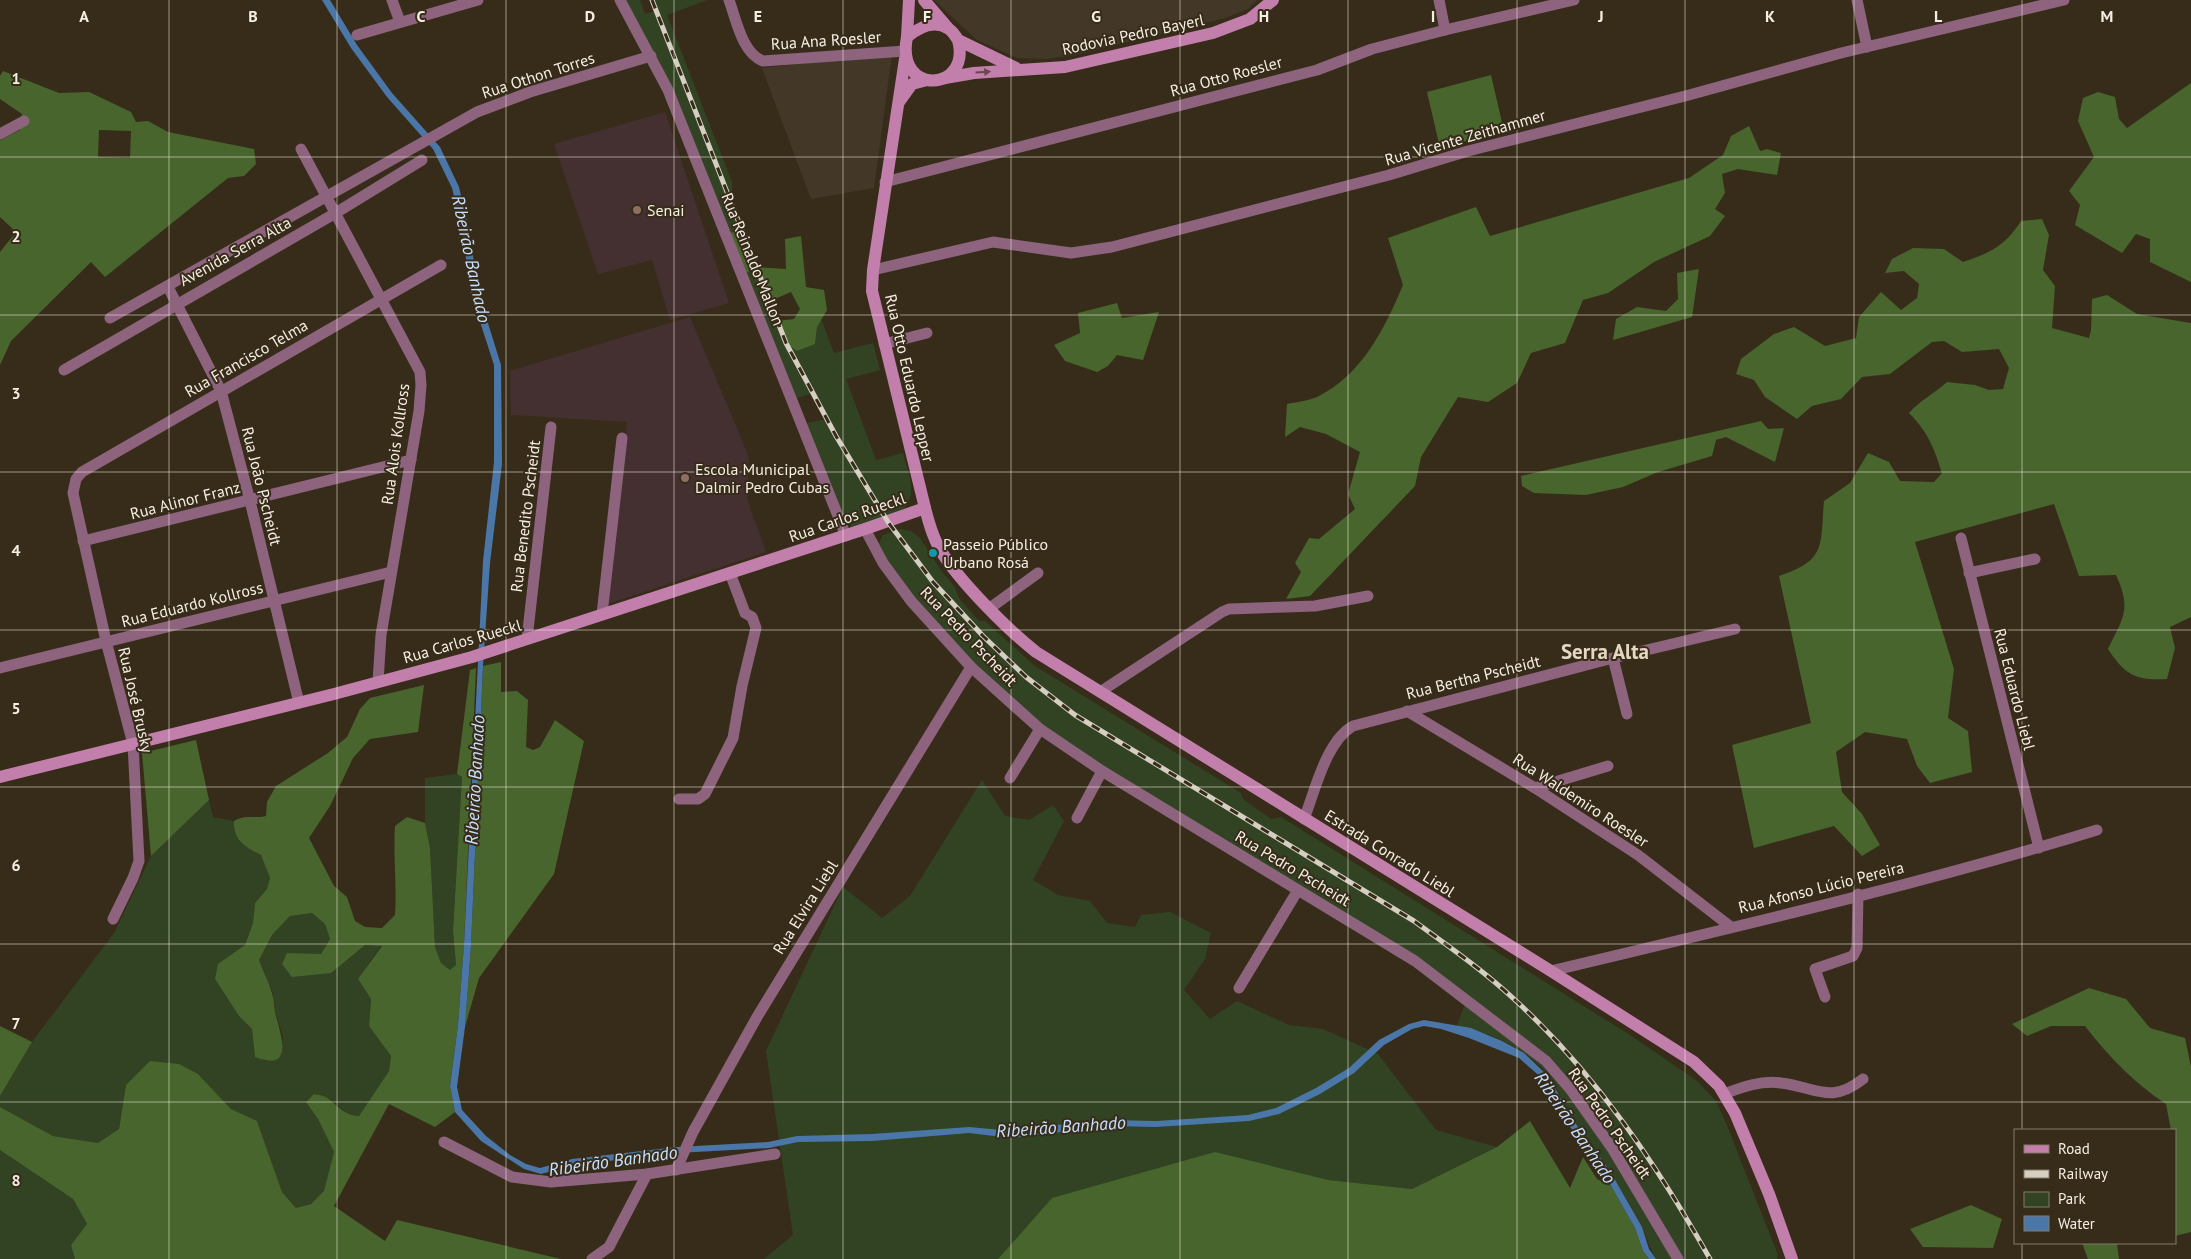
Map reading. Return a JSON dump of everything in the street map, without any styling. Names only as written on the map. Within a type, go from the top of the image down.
[{"type":"main road","points":[[909,0],[905,55],[913,72],[927,80],[946,78],[954,71],[960,61],[961,50],[958,40],[924,0]]},
{"type":"main road","name":"Rodovia Pedro Bayerl","points":[[946,78],[1064,67],[1214,33],[1250,19],[1273,0]]},
{"type":"main road","points":[[907,37],[922,26],[930,24],[947,27]]},
{"type":"main road","name":"Rodovia Pedro Bayerl","points":[[958,40],[1001,63],[1021,70]]},
{"type":"main road","name":"Rua Otto Eduardo Lepper","points":[[905,55],[885,182],[872,290],[925,508]]},
{"type":"main road","name":"Rua Otto Eduardo Lepper","points":[[896,106],[904,92],[912,84],[927,80]]},
{"type":"main road","name":"Rua Carlos Rueckl","points":[[0,777],[472,657],[865,530],[925,508]]},
{"type":"main road","name":"Estrada Conrado Liebl","points":[[925,508],[931,529],[941,551],[990,608],[1036,652],[1551,971],[1687,1058],[1712,1078],[1735,1113],[1792,1259]]},
{"type":"street","points":[[392,0],[400,22]]},
{"type":"street","points":[[357,35],[478,0]]},
{"type":"street","name":"Rua Reinaldo Mallon","points":[[620,0],[651,56],[686,134],[846,536]]},
{"type":"street","name":"Rua Ana Roesler","points":[[729,0],[749,51],[756,58],[763,61],[905,55]]},
{"type":"street","points":[[1439,0],[1445,30]]},
{"type":"street","name":"Rua Otto Roesler","points":[[885,182],[1318,70],[1372,50],[1445,30],[1574,0]]},
{"type":"street","points":[[1857,0],[1867,47]]},
{"type":"street","name":"Rua Vicente Zeithammer","points":[[873,270],[993,242],[1071,253],[1105,248],[1389,175],[1468,151],[1867,47],[2064,0]]},
{"type":"street","name":"Rua Othon Torres","points":[[417,144],[439,135],[477,112],[507,100],[651,56]]},
{"type":"street","points":[[0,134],[24,121]]},
{"type":"street","name":"Avenida Serra Alta","points":[[110,318],[168,287],[417,144]]},
{"type":"street","name":"Rua Alois Kollross","points":[[301,150],[420,372],[421,399],[379,648],[378,682]]},
{"type":"street","name":"Avenida Serra Alta","points":[[64,370],[334,214],[422,160]]},
{"type":"street","name":"Rua Francisco Telma","points":[[74,485],[82,472],[441,265]]},
{"type":"street","name":"Rua João Pscheidt","points":[[168,287],[221,391],[299,702]]},
{"type":"street","points":[[884,344],[926,333]]},
{"type":"street","name":"Rua Benedito Pscheidt","points":[[527,639],[551,427]]},
{"type":"street","points":[[602,614],[622,438]]},
{"type":"street","name":"Rua Alinor Franz","points":[[83,541],[411,460]]},
{"type":"street","name":"Rua José Brusky","points":[[74,485],[83,541],[106,641],[133,744],[139,861],[133,878],[112,919]]},
{"type":"street","name":"Rua Pedro Pscheidt","points":[[865,530],[884,563],[912,601],[971,667],[1040,728],[1102,771],[1416,961],[1479,1011],[1524,1042],[1546,1061],[1571,1090],[1612,1148],[1678,1259]]},
{"type":"street","name":"Rua Eduardo Liebl","points":[[1961,538],[2039,848]]},
{"type":"street","points":[[1969,573],[2035,559]]},
{"type":"street","name":"Rua Eduardo Kollross","points":[[0,668],[391,572]]},
{"type":"street","points":[[990,608],[1038,572]]},
{"type":"street","points":[[679,799],[698,799],[705,794],[733,738],[742,686],[756,628],[752,617],[744,613],[730,573]]},
{"type":"street","points":[[1100,692],[1229,609],[1315,606],[1368,596]]},
{"type":"street","name":"Rua Bertha Pscheidt","points":[[1304,819],[1330,752],[1340,736],[1353,726],[1613,658],[1735,629]]},
{"type":"street","points":[[1613,658],[1627,714]]},
{"type":"street","name":"Rua Elvira Liebl","points":[[676,1170],[693,1132],[762,1008],[971,667]]},
{"type":"street","name":"Rua Waldemiro Roesler","points":[[1407,711],[1535,788],[1638,855],[1731,927]]},
{"type":"street","points":[[1010,778],[1040,728]]},
{"type":"street","points":[[1535,788],[1608,766]]},
{"type":"street","points":[[1077,818],[1102,771]]},
{"type":"street","name":"Rua Afonso Lúcio Pereira","points":[[1551,971],[2039,848],[2097,830]]},
{"type":"street","points":[[1239,988],[1298,890]]},
{"type":"street","points":[[1825,997],[1815,969],[1853,956],[1857,948],[1858,894]]},
{"type":"street","points":[[1724,1094],[1764,1082],[1783,1083],[1814,1092],[1835,1094],[1853,1087],[1863,1079]]},
{"type":"street","points":[[444,1142],[497,1170],[530,1180],[576,1180],[648,1174],[775,1154]]},
{"type":"street","points":[[592,1259],[609,1246],[648,1174]]},
{"type":"shaded area","points":[[934,0],[1258,0],[1248,9],[1225,18],[1076,55],[1046,59],[1017,58],[977,40]]},
{"type":"shaded area","points":[[892,54],[874,188],[811,199],[762,68]]},
{"type":"shaded area","name":"Senai","points":[[665,112],[729,303],[670,320],[652,260],[598,274],[554,144]]},
{"type":"shaded area","name":"Escola Municipal Dalmir Pedro Cubas","points":[[690,317],[749,457],[747,499],[766,552],[607,604],[627,422],[511,415],[510,371]]},
{"type":"green space","points":[[626,0],[640,0],[645,14],[656,11],[652,0],[707,0],[667,15],[732,182],[732,207],[741,229],[730,233],[676,95]]},
{"type":"green space","points":[[3,71],[59,93],[89,92],[131,112],[136,122],[148,121],[168,132],[254,149],[256,164],[244,176],[228,178],[105,277],[91,262],[11,341],[0,365],[0,252],[16,232],[0,217],[0,140],[20,130],[22,114],[0,99],[0,76]],"holes":[[[99,130],[131,131],[130,158],[98,157]]]},
{"type":"green space","points":[[1491,75],[1504,131],[1440,148],[1427,92]]},
{"type":"green space","points":[[2191,83],[2191,282],[2150,262],[2150,239],[2136,234],[2122,253],[2075,225],[2080,205],[2069,191],[2094,157],[2078,121],[2083,98],[2098,92],[2115,97],[2119,119],[2127,128]]},
{"type":"green space","points":[[1749,126],[1760,151],[1767,149],[1781,153],[1777,175],[1738,169],[1722,174],[1725,193],[1715,209],[1725,216],[1710,236],[1654,262],[1608,293],[1583,300],[1565,343],[1531,353],[1517,383],[1488,402],[1458,397],[1421,457],[1415,486],[1310,596],[1286,599],[1301,572],[1295,563],[1309,538],[1319,539],[1355,509],[1348,494],[1360,452],[1326,434],[1300,427],[1285,437],[1287,404],[1317,397],[1333,388],[1359,363],[1380,334],[1403,285],[1388,238],[1476,207],[1490,236],[1689,178],[1723,155],[1731,136]]},
{"type":"green space","points":[[2042,219],[2049,235],[2043,270],[2055,286],[2052,328],[2089,338],[2092,299],[2107,295],[2137,314],[2191,323],[2191,617],[2170,627],[2175,648],[2167,679],[2147,679],[2132,674],[2120,665],[2108,649],[2124,613],[2124,597],[2121,587],[2116,575],[2079,576],[2054,504],[1915,542],[1954,669],[1948,718],[1968,731],[1972,772],[1930,783],[1917,766],[1907,739],[1865,732],[1836,752],[1842,792],[1862,814],[1880,845],[1862,856],[1834,826],[1754,848],[1732,745],[1811,723],[1779,576],[1806,564],[1813,557],[1821,540],[1824,501],[1850,483],[1868,453],[1889,462],[1900,481],[1934,482],[1942,473],[1930,441],[1909,413],[1917,405],[1947,382],[1975,385],[1989,390],[2003,389],[2009,368],[1999,349],[1962,352],[1944,341],[1932,342],[1890,374],[1862,377],[1841,399],[1812,406],[1797,419],[1765,397],[1754,380],[1736,374],[1741,359],[1774,334],[1794,327],[1825,346],[1856,338],[1859,317],[1881,292],[1901,310],[1917,298],[1919,284],[1904,271],[1885,273],[1892,259],[1913,248],[1944,249],[1963,262],[1996,248],[2009,237],[2021,221]]},
{"type":"green space","points":[[741,229],[756,267],[786,269],[785,239],[801,236],[806,287],[824,290],[827,310],[817,327],[815,344],[797,351],[786,343],[777,321],[794,319],[800,309],[791,292],[770,301],[756,268],[746,273],[730,233]]},
{"type":"green space","points":[[756,267],[786,343],[815,344],[817,327],[821,319],[834,353],[873,343],[880,370],[846,379],[876,460],[903,453],[911,483],[910,498],[906,506],[891,517],[853,528],[844,518],[807,423],[827,419],[813,393],[797,398],[746,273]]},
{"type":"green space","points":[[1699,269],[1692,317],[1613,340],[1616,319],[1637,307],[1666,311],[1678,299],[1677,273]]},
{"type":"green space","points":[[1117,303],[1122,318],[1159,312],[1143,360],[1117,355],[1108,366],[1097,372],[1065,361],[1054,345],[1080,333],[1078,313]]},
{"type":"green space","points":[[1761,421],[1768,429],[1784,428],[1775,462],[1726,437],[1716,440],[1712,456],[1658,472],[1623,487],[1586,495],[1534,493],[1522,486],[1521,476]]},
{"type":"green space","points":[[901,529],[911,531],[920,538],[942,572],[955,587],[959,598],[979,621],[985,621],[1035,666],[1241,793],[1243,799],[1271,819],[1281,817],[1630,1035],[1696,1080],[1716,1101],[1726,1123],[1778,1255],[1777,1259],[1656,1259],[1641,1225],[1619,1186],[1573,1119],[1553,1082],[1540,1067],[1519,1050],[1495,1037],[1457,1026],[1466,1001],[1415,961],[1040,729],[928,620],[876,549],[883,535]]},
{"type":"green space","points":[[501,662],[501,692],[517,691],[528,700],[526,747],[533,750],[540,747],[555,720],[584,741],[554,874],[479,978],[465,1027],[471,946],[483,666]]},
{"type":"green space","points":[[476,668],[464,944],[458,1025],[450,1086],[455,1112],[435,1127],[389,1104],[334,1206],[385,1241],[397,1220],[561,1259],[75,1259],[71,1245],[87,1224],[73,1199],[0,1150],[0,1107],[53,1136],[98,1143],[119,1129],[126,1085],[150,1061],[179,1064],[198,1074],[231,1109],[257,1121],[282,1192],[296,1208],[311,1204],[324,1191],[334,1152],[318,1119],[306,1102],[314,1094],[321,1095],[346,1113],[359,1116],[389,1071],[391,1056],[369,1026],[371,999],[358,979],[382,946],[365,945],[331,973],[292,977],[282,964],[287,953],[321,954],[330,939],[325,924],[312,913],[290,916],[272,935],[259,960],[273,995],[282,1040],[281,1055],[276,1060],[268,1061],[255,1057],[252,1029],[239,1016],[215,979],[218,964],[245,945],[253,923],[255,903],[267,889],[270,878],[261,855],[245,846],[238,838],[234,828],[234,821],[246,817],[266,816],[267,802],[276,786],[328,753],[347,737],[360,709],[370,698],[424,685],[418,732],[370,739],[353,758],[330,806],[309,838],[334,886],[347,897],[355,921],[365,927],[382,928],[395,915],[395,826],[407,817],[425,823],[430,848],[435,947],[441,963],[450,970],[456,965],[453,931],[462,777],[457,774],[470,670]]},
{"type":"green space","points":[[196,740],[209,800],[151,856],[142,753]]},
{"type":"green space","points":[[457,774],[462,777],[453,931],[456,966],[450,970],[441,963],[435,947],[430,848],[425,823],[425,778]]},
{"type":"green space","points":[[982,780],[1005,816],[1029,820],[1053,805],[1064,821],[1033,880],[1058,895],[1090,901],[1107,923],[1135,927],[1141,915],[1170,912],[1211,933],[1205,959],[1184,990],[1210,1019],[1237,1001],[1289,1025],[1323,1029],[1378,1054],[1436,1130],[1497,1147],[1412,1189],[1328,1180],[1052,1198],[998,1259],[764,1259],[793,1235],[766,1051],[843,887],[882,918],[910,896]]},
{"type":"green space","points":[[209,800],[213,817],[234,821],[234,828],[238,838],[245,846],[261,855],[270,878],[267,889],[255,903],[253,923],[245,945],[215,978],[239,1016],[252,1029],[255,1057],[266,1061],[277,1059],[283,1037],[275,1011],[273,993],[259,960],[272,935],[290,916],[312,913],[325,924],[330,939],[321,954],[287,954],[282,964],[349,957],[365,945],[382,945],[358,979],[371,999],[369,1026],[391,1056],[389,1071],[359,1116],[345,1112],[331,1100],[315,1094],[306,1102],[318,1119],[334,1152],[324,1192],[311,1204],[296,1208],[282,1192],[257,1121],[231,1109],[198,1074],[126,1085],[119,1129],[98,1143],[53,1136],[0,1107],[0,1096],[32,1042],[114,933],[151,856]]},
{"type":"green space","points":[[2089,988],[2126,999],[2150,1028],[2185,1038],[2191,1067],[2191,1232],[2176,1236],[2176,1129],[2171,1129],[2166,1104],[2122,1069],[2085,1026],[2051,1026],[2027,1036],[2012,1024]]},
{"type":"green space","points":[[0,1026],[32,1042],[0,1096]]},
{"type":"green space","points":[[1530,1121],[1570,1188],[1583,1157],[1597,1179],[1611,1186],[1635,1228],[1643,1251],[1649,1259],[998,1259],[1052,1198],[1215,1152],[1328,1180],[1412,1189],[1497,1147]]},
{"type":"green space","points":[[0,1150],[73,1199],[87,1224],[71,1245],[75,1259],[0,1259]]},
{"type":"green space","points":[[1971,1205],[2002,1219],[1993,1248],[1923,1247],[1910,1229]]},
{"type":"green space","points":[[2082,1244],[2117,1244],[2119,1259],[2088,1259]]},
{"type":"water","name":"Ribeirão Banhado","points":[[322,0],[330,0],[357,45],[392,93],[440,147],[459,187],[470,234],[478,291],[501,365],[502,464],[490,563],[483,666],[471,946],[465,1027],[457,1087],[462,1110],[486,1136],[510,1155],[526,1164],[540,1168],[572,1159],[677,1147],[768,1142],[797,1136],[872,1134],[969,1127],[1001,1130],[1111,1120],[1156,1121],[1248,1115],[1276,1108],[1316,1088],[1349,1068],[1379,1040],[1409,1024],[1424,1020],[1471,1028],[1502,1041],[1524,1053],[1548,1076],[1576,1124],[1610,1171],[1642,1227],[1649,1249],[1656,1259],[1649,1259],[1643,1251],[1635,1228],[1611,1186],[1586,1145],[1570,1127],[1543,1079],[1519,1058],[1469,1038],[1424,1026],[1412,1029],[1384,1045],[1354,1073],[1320,1094],[1279,1114],[1249,1121],[1156,1127],[1112,1126],[1011,1138],[969,1133],[872,1141],[798,1142],[769,1148],[677,1153],[574,1165],[541,1174],[524,1169],[481,1141],[455,1112],[450,1086],[458,1025],[464,944],[483,561],[494,462],[494,365],[470,291],[463,234],[452,188],[433,149],[387,97],[351,48]]},
{"type":"railway","points":[[652,0],[786,343],[836,436],[888,522],[933,582],[983,636],[1026,677],[1075,715],[1414,921],[1503,989],[1544,1028],[1598,1089],[1646,1155],[1710,1259]]},
{"type":"place","name":"Senai","points":[[637,210]]},
{"type":"place","name":"Escola Municipal Dalmir Pedro Cubas","points":[[685,478]]},
{"type":"place","name":"Passeio Público Urbano Rosá","points":[[933,553]]},
{"type":"district","name":"Serra Alta","points":[[1605,652]]}]
